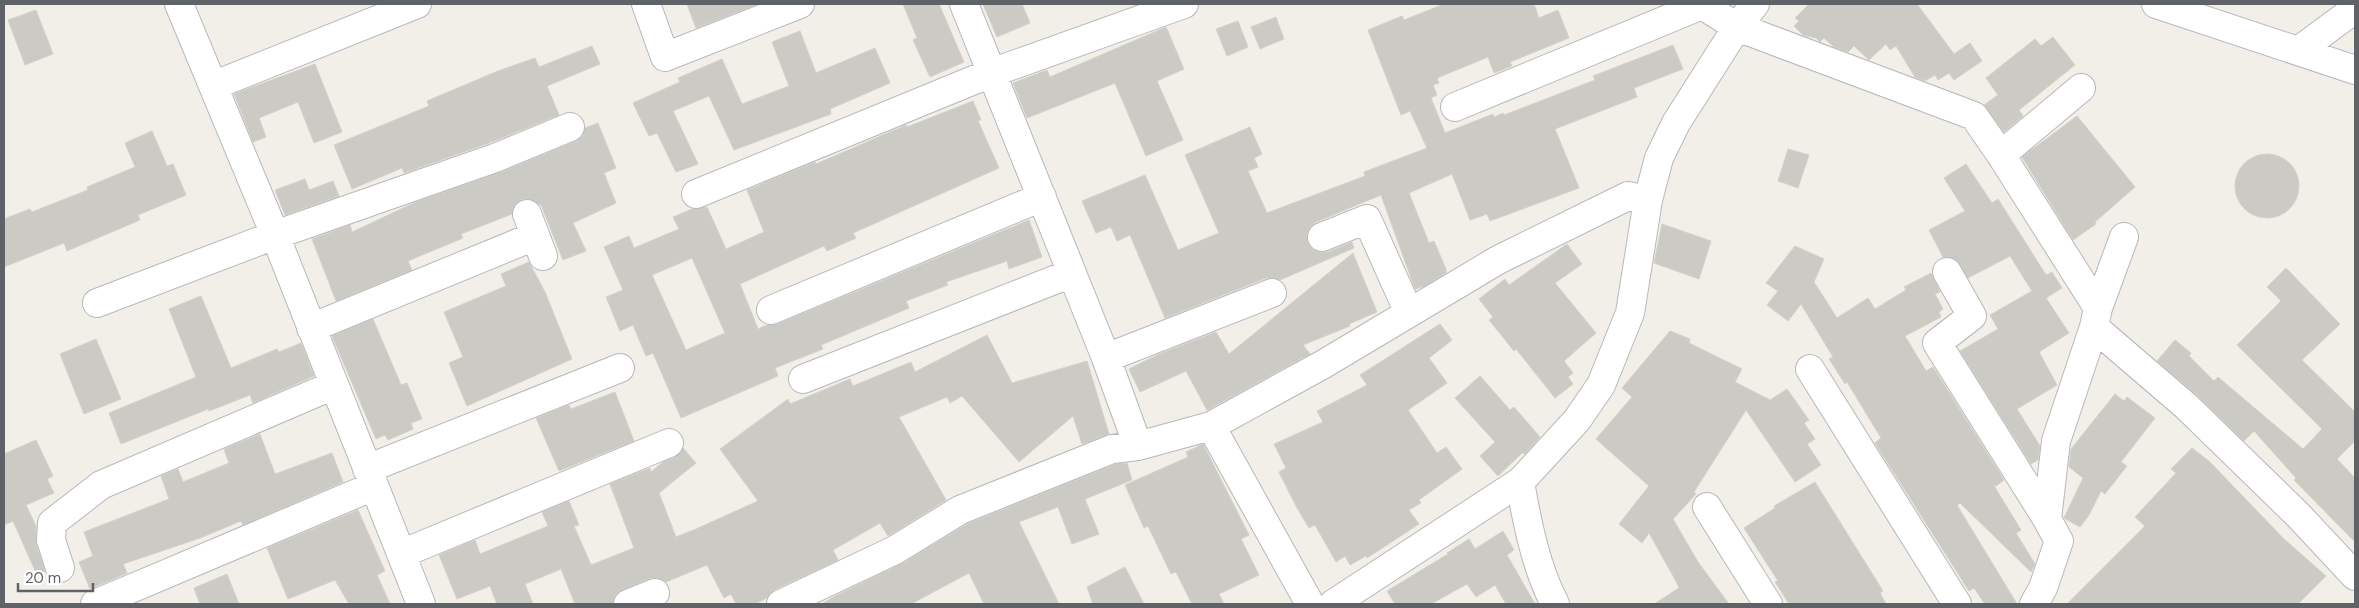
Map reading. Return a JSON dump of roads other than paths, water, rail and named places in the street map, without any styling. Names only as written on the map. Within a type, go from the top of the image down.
[{"type":"street","points":[[180,4],[275,235],[421,604]]},
{"type":"street","points":[[214,85],[417,4]]},
{"type":"street","points":[[646,4],[666,56],[800,4]]},
{"type":"street","points":[[964,4],[1106,358],[1138,446]]},
{"type":"street","points":[[696,194],[991,73],[1184,4]]},
{"type":"street","points":[[2156,4],[2355,70]]},
{"type":"street","points":[[1455,107],[1702,5],[1744,13],[1974,116],[2001,155],[2096,317],[2298,515],[2355,576]]},
{"type":"street","points":[[2298,52],[2355,9]]},
{"type":"street","points":[[1333,604],[1520,482],[1577,420],[1601,385],[1630,313],[1648,200],[1659,158],[1676,122],[1744,13]]},
{"type":"street","points":[[2001,155],[2081,88]]},
{"type":"street","points":[[97,303],[275,235],[495,158],[570,127]]},
{"type":"street","points":[[781,604],[895,550],[960,510],[1112,449],[1138,446],[1211,426],[1322,365],[1498,260],[1628,196],[1648,200]]},
{"type":"street","points":[[771,310],[1042,197]]},
{"type":"street","points":[[1322,237],[1367,219],[1409,313]]},
{"type":"street","points":[[311,328],[535,235]]},
{"type":"street","points":[[2047,519],[2056,441],[2124,236]]},
{"type":"street","points":[[1947,272],[1972,316],[1937,343],[2059,541],[2043,599]]},
{"type":"street","points":[[803,379],[1072,273]]},
{"type":"street","points":[[1106,358],[1272,293]]},
{"type":"street","points":[[94,604],[371,477],[620,368]]},
{"type":"street","points":[[1810,369],[1958,604]]},
{"type":"street","points":[[60,568],[51,540],[52,523],[101,485],[334,385]]},
{"type":"street","points":[[1211,426],[1310,604]]},
{"type":"street","points":[[401,554],[669,443]]},
{"type":"street","points":[[1520,482],[1527,519],[1549,593],[1555,604]]},
{"type":"street","points":[[1707,507],[1768,604]]},
{"type":"street","points":[[628,604],[655,593]]}]
